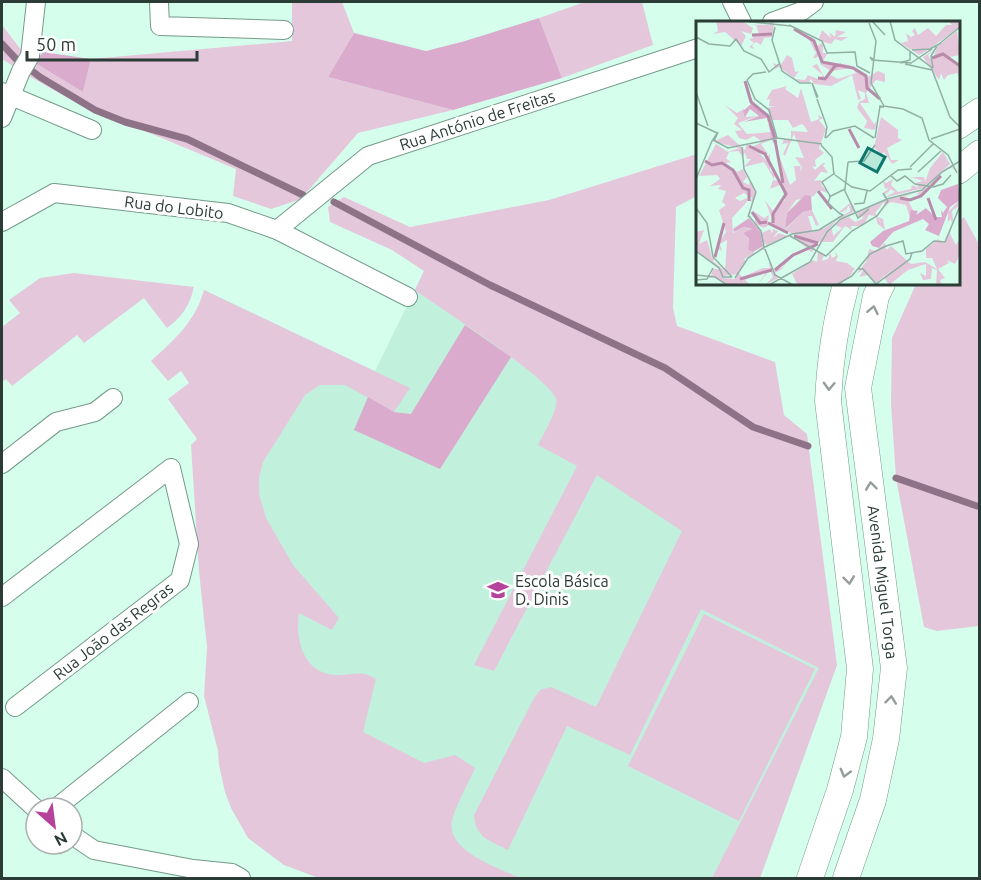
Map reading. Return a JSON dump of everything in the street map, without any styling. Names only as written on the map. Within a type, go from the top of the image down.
[{"type":"main road","points":[[960,125],[980,111]]},
{"type":"main road","points":[[960,169],[980,153]]},
{"type":"main road","name":"Avenida Miguel Torga","points":[[810,879],[840,790],[854,737],[860,669],[828,401],[829,363],[834,328],[846,285]]},
{"type":"main road","name":"Avenida Miguel Torga","points":[[846,879],[873,800],[886,739],[894,668],[858,388],[876,296],[882,285]]},
{"type":"street","points":[[2,118],[6,94],[25,63],[36,2]]},
{"type":"street","points":[[159,2],[160,26],[284,30]]},
{"type":"street","points":[[732,2],[742,21]]},
{"type":"street","points":[[775,21],[802,11],[814,2]]},
{"type":"street","name":"Rua António de Freitas","points":[[277,230],[368,156],[696,49]]},
{"type":"street","points":[[6,94],[92,130]]},
{"type":"street","name":"Rua do Lobito","points":[[2,222],[54,193],[228,213],[277,230],[408,297]]},
{"type":"street","points":[[2,464],[56,422],[95,412],[113,398]]},
{"type":"street","name":"Rua João das Regras","points":[[2,597],[171,468],[189,544],[180,580],[15,707]]},
{"type":"street","points":[[71,796],[189,702]]},
{"type":"street","points":[[2,778],[24,798]]},
{"type":"street","points":[[84,843],[94,850],[196,874],[232,873],[241,879]]},
{"type":"shaded area","points":[[292,2],[342,2],[354,33],[328,77],[453,110],[358,133],[301,199],[271,209],[233,196],[236,169],[75,102],[27,75],[35,63],[83,92],[91,59],[292,41]]},
{"type":"shaded area","points":[[585,2],[642,2],[653,45],[562,78],[539,18]]},
{"type":"shaded area","points":[[539,18],[562,78],[453,110],[328,77],[354,33],[426,51]]},
{"type":"shaded area","points":[[2,25],[22,51],[13,66],[2,59]]},
{"type":"shaded area","points":[[43,52],[91,59],[83,92],[35,63]]},
{"type":"shaded area","points":[[696,154],[696,197],[676,207],[673,308],[677,326],[775,362],[784,415],[807,434],[837,665],[760,878],[712,878],[819,668],[701,609],[630,755],[567,726],[508,850],[485,838],[475,823],[474,815],[540,690],[551,687],[596,707],[682,531],[597,475],[494,671],[474,665],[577,466],[538,445],[553,415],[556,399],[549,389],[515,360],[415,290],[424,271],[392,250],[330,222],[328,207],[344,197],[410,227],[549,200]]},
{"type":"shaded area","points":[[964,217],[980,246],[979,626],[937,631],[924,627],[896,478],[891,404],[892,338],[916,285],[960,285],[960,220]]},
{"type":"shaded area","name":"Escola Básica D. Dinis","points":[[424,271],[575,368],[837,665],[760,878],[319,878],[284,865],[248,838],[204,290],[375,371]]},
{"type":"shaded area","points":[[74,273],[194,287],[185,310],[167,328],[144,298],[84,343],[77,335],[12,386],[6,379],[2,382],[2,327],[20,313],[9,300],[40,278]]},
{"type":"shaded area","points":[[204,290],[410,388],[394,412],[345,385],[320,385],[305,395],[263,462],[259,478],[259,494],[266,518],[293,565],[339,618],[332,630],[299,613],[300,644],[308,661],[324,673],[360,674],[376,679],[363,732],[424,763],[455,755],[475,768],[454,815],[452,832],[465,850],[520,878],[319,878],[284,865],[248,838],[231,808],[225,792],[218,751],[204,696],[207,647],[199,571],[191,445],[197,439],[168,399],[189,383],[181,371],[168,381],[151,361],[176,338],[189,321]]},
{"type":"shaded area","points":[[465,325],[511,357],[440,469],[354,430],[368,397],[394,412],[411,414]]},
{"type":"shaded area","points":[[704,614],[815,669],[739,821],[628,766]]},
{"type":"waterway","points":[[2,44],[16,59],[40,77],[95,110],[125,122],[187,139],[303,195]]},
{"type":"waterway","points":[[334,202],[490,285],[665,368],[753,427],[808,446]]},
{"type":"waterway","points":[[896,478],[980,507]]},
{"type":"place","name":"Escola Básica D. Dinis","points":[[498,590]]}]
